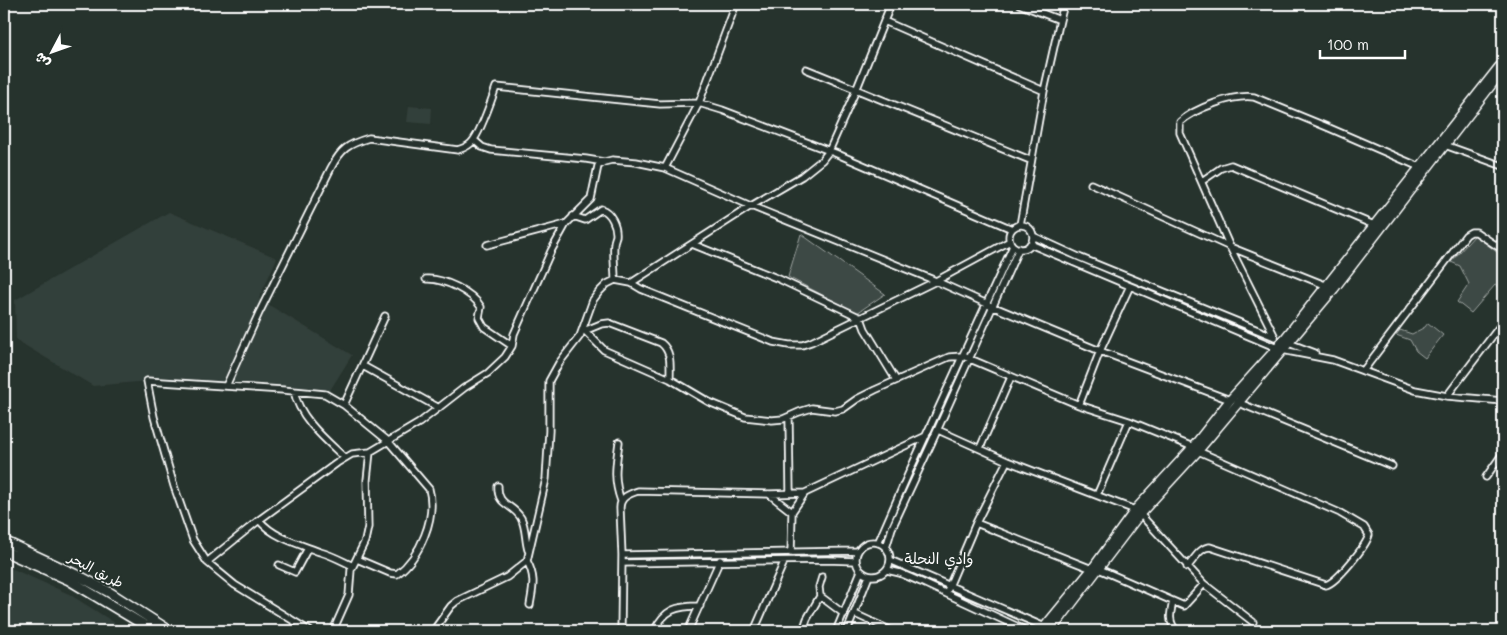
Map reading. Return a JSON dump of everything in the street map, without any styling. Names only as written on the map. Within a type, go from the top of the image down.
[{"type":"highway","name":"طريق البحر","points":[[4,541],[109,592],[170,631]]},
{"type":"highway","name":"طريق البحر","points":[[4,552],[69,580],[154,631]]},
{"type":"main road","points":[[1049,630],[1138,512],[1196,449],[1281,343],[1330,287],[1502,68]]},
{"type":"main road","points":[[1330,287],[1374,225],[1422,169]]},
{"type":"street","points":[[665,168],[698,103],[736,4]]},
{"type":"street","points":[[631,283],[810,170],[822,160],[829,151],[857,88],[891,4]]},
{"type":"street","points":[[1019,4],[1060,20]]},
{"type":"street","points":[[1020,225],[1030,160],[1064,4]]},
{"type":"street","points":[[884,21],[1044,91]]},
{"type":"street","points":[[806,69],[857,88],[1030,160]]},
{"type":"street","points":[[226,386],[259,312],[341,150],[358,141],[369,138],[458,150],[466,147],[474,140],[496,87],[660,104],[698,103],[722,110],[829,151],[1012,229],[1024,225],[1030,229],[1033,236],[1080,258],[1281,343]]},
{"type":"street","points":[[1281,343],[1230,247],[1180,133],[1180,122],[1208,106],[1244,96],[1260,100],[1319,123],[1422,169]]},
{"type":"street","points":[[474,140],[482,147],[491,150],[586,158],[604,162]]},
{"type":"street","points":[[1441,144],[1503,166]]},
{"type":"street","points":[[207,562],[259,520],[345,458],[352,454],[370,452],[419,422],[488,373],[505,357],[512,346],[514,334],[551,251],[566,224],[591,199],[598,166],[612,160],[636,162],[665,168],[751,206],[936,281],[1100,351],[1234,401],[1392,466]]},
{"type":"street","points":[[1202,181],[1221,168],[1231,165],[1374,225]]},
{"type":"street","points":[[1091,184],[1230,247],[1330,287]]},
{"type":"street","points":[[573,216],[585,220],[601,210],[606,211],[610,215],[615,224],[616,234],[614,244],[615,280]]},
{"type":"street","points":[[487,245],[566,224]]},
{"type":"street","points":[[886,548],[892,528],[994,307],[1014,245],[1010,232],[1012,229]]},
{"type":"street","points":[[1363,372],[1466,235],[1476,232],[1503,250]]},
{"type":"street","points":[[530,605],[534,583],[533,574],[527,561],[546,479],[549,431],[549,381],[559,363],[580,336],[593,300],[608,284],[615,280],[631,283],[641,289],[761,338],[789,345],[802,345],[1014,245],[1023,248],[1030,244],[1033,236]]},
{"type":"street","points":[[692,244],[803,290],[861,318],[865,329],[896,380]]},
{"type":"street","points":[[1030,244],[1130,287],[1404,387],[1447,396],[1503,401]]},
{"type":"street","points":[[878,543],[1014,245]]},
{"type":"street","points":[[1077,265],[1080,258]]},
{"type":"street","points":[[426,278],[446,281],[474,300],[481,307],[480,318],[484,326],[512,346]]},
{"type":"street","points":[[1079,405],[1100,351],[1133,279]]},
{"type":"street","points":[[344,406],[385,316]]},
{"type":"street","points":[[1447,396],[1503,322]]},
{"type":"street","points":[[583,330],[609,323],[661,343],[670,355],[670,379]]},
{"type":"street","points":[[583,330],[604,350],[670,379],[709,402],[745,417],[778,420],[812,408],[835,411],[844,409],[857,399],[896,380],[949,357],[962,356],[1079,405],[1129,421],[1196,449],[1340,513],[1364,527],[1369,536],[1366,544],[1335,580],[1326,585],[1210,547],[1202,550],[1187,567]]},
{"type":"street","points":[[363,366],[438,408]]},
{"type":"street","points":[[980,448],[1011,377]]},
{"type":"street","points":[[310,631],[235,585],[207,562],[193,540],[174,486],[154,417],[147,381],[326,394],[388,441],[429,489],[431,512],[425,538],[397,574],[390,574],[357,559]]},
{"type":"street","points":[[294,391],[297,404],[345,458]]},
{"type":"street","points":[[789,417],[790,494]]},
{"type":"street","points":[[1097,495],[1129,421]]},
{"type":"street","points":[[938,430],[1008,461],[1138,512],[1204,584],[1253,622]]},
{"type":"street","points":[[621,501],[631,493],[638,491],[805,493],[926,436]]},
{"type":"street","points":[[619,442],[615,478],[621,501],[621,631]]},
{"type":"street","points":[[333,631],[349,595],[353,566],[365,541],[368,527],[367,480],[370,452]]},
{"type":"street","points":[[1486,477],[1503,453]]},
{"type":"street","points":[[946,593],[976,523],[1008,461]]},
{"type":"street","points":[[498,486],[499,497],[522,520],[529,552]]},
{"type":"street","points":[[790,553],[792,512],[805,493]]},
{"type":"street","points":[[769,494],[792,512]]},
{"type":"street","points":[[259,520],[269,530],[277,534],[353,566]]},
{"type":"street","points":[[976,523],[1184,606],[1204,584]]},
{"type":"street","points":[[867,543],[878,543],[886,548],[890,560],[887,570],[879,576],[869,576],[861,571],[856,561],[858,551],[867,543]]},
{"type":"street","points":[[279,565],[295,572],[308,548]]},
{"type":"street","points":[[622,555],[858,551]]},
{"type":"street","points":[[688,631],[722,554]]},
{"type":"street","points":[[890,560],[1049,630]]},
{"type":"street","points":[[433,631],[451,606],[457,601],[506,577],[527,561]]},
{"type":"street","points":[[622,563],[856,561]]},
{"type":"street","points":[[754,631],[784,562]]},
{"type":"street","points":[[887,570],[900,573],[946,593],[1027,631]]},
{"type":"street","points":[[836,631],[861,571]]},
{"type":"street","points":[[847,631],[869,576]]},
{"type":"street","points":[[803,631],[807,619],[820,596],[819,587],[822,577]]},
{"type":"street","points":[[854,590],[862,594]]},
{"type":"street","points":[[820,596],[844,614]]},
{"type":"street","points":[[1173,602],[1170,619],[1171,624],[1177,631]]},
{"type":"street","points":[[654,631],[658,623],[671,610],[688,606],[700,606]]},
{"type":"street","points":[[855,614],[892,631]]},
{"type":"shaded area","points":[[409,106],[432,108],[431,124],[407,122]]},
{"type":"shaded area","points":[[169,212],[277,258],[259,299],[352,355],[329,392],[160,380],[93,386],[16,340],[15,300]]},
{"type":"shaded area","points":[[801,234],[885,294],[857,313],[788,277]]},
{"type":"shaded area","points":[[1475,235],[1503,257],[1503,290],[1495,285],[1471,313],[1457,302],[1469,284],[1460,266],[1451,262]]},
{"type":"shaded area","points":[[1428,323],[1443,335],[1425,358],[1416,351],[1410,340],[1396,335],[1400,330],[1412,334],[1425,327]]},
{"type":"shaded area","points":[[4,565],[69,594],[123,628],[121,631],[4,631]]},
{"type":"district","name":"وادي النحلة","points":[[939,559]]}]
